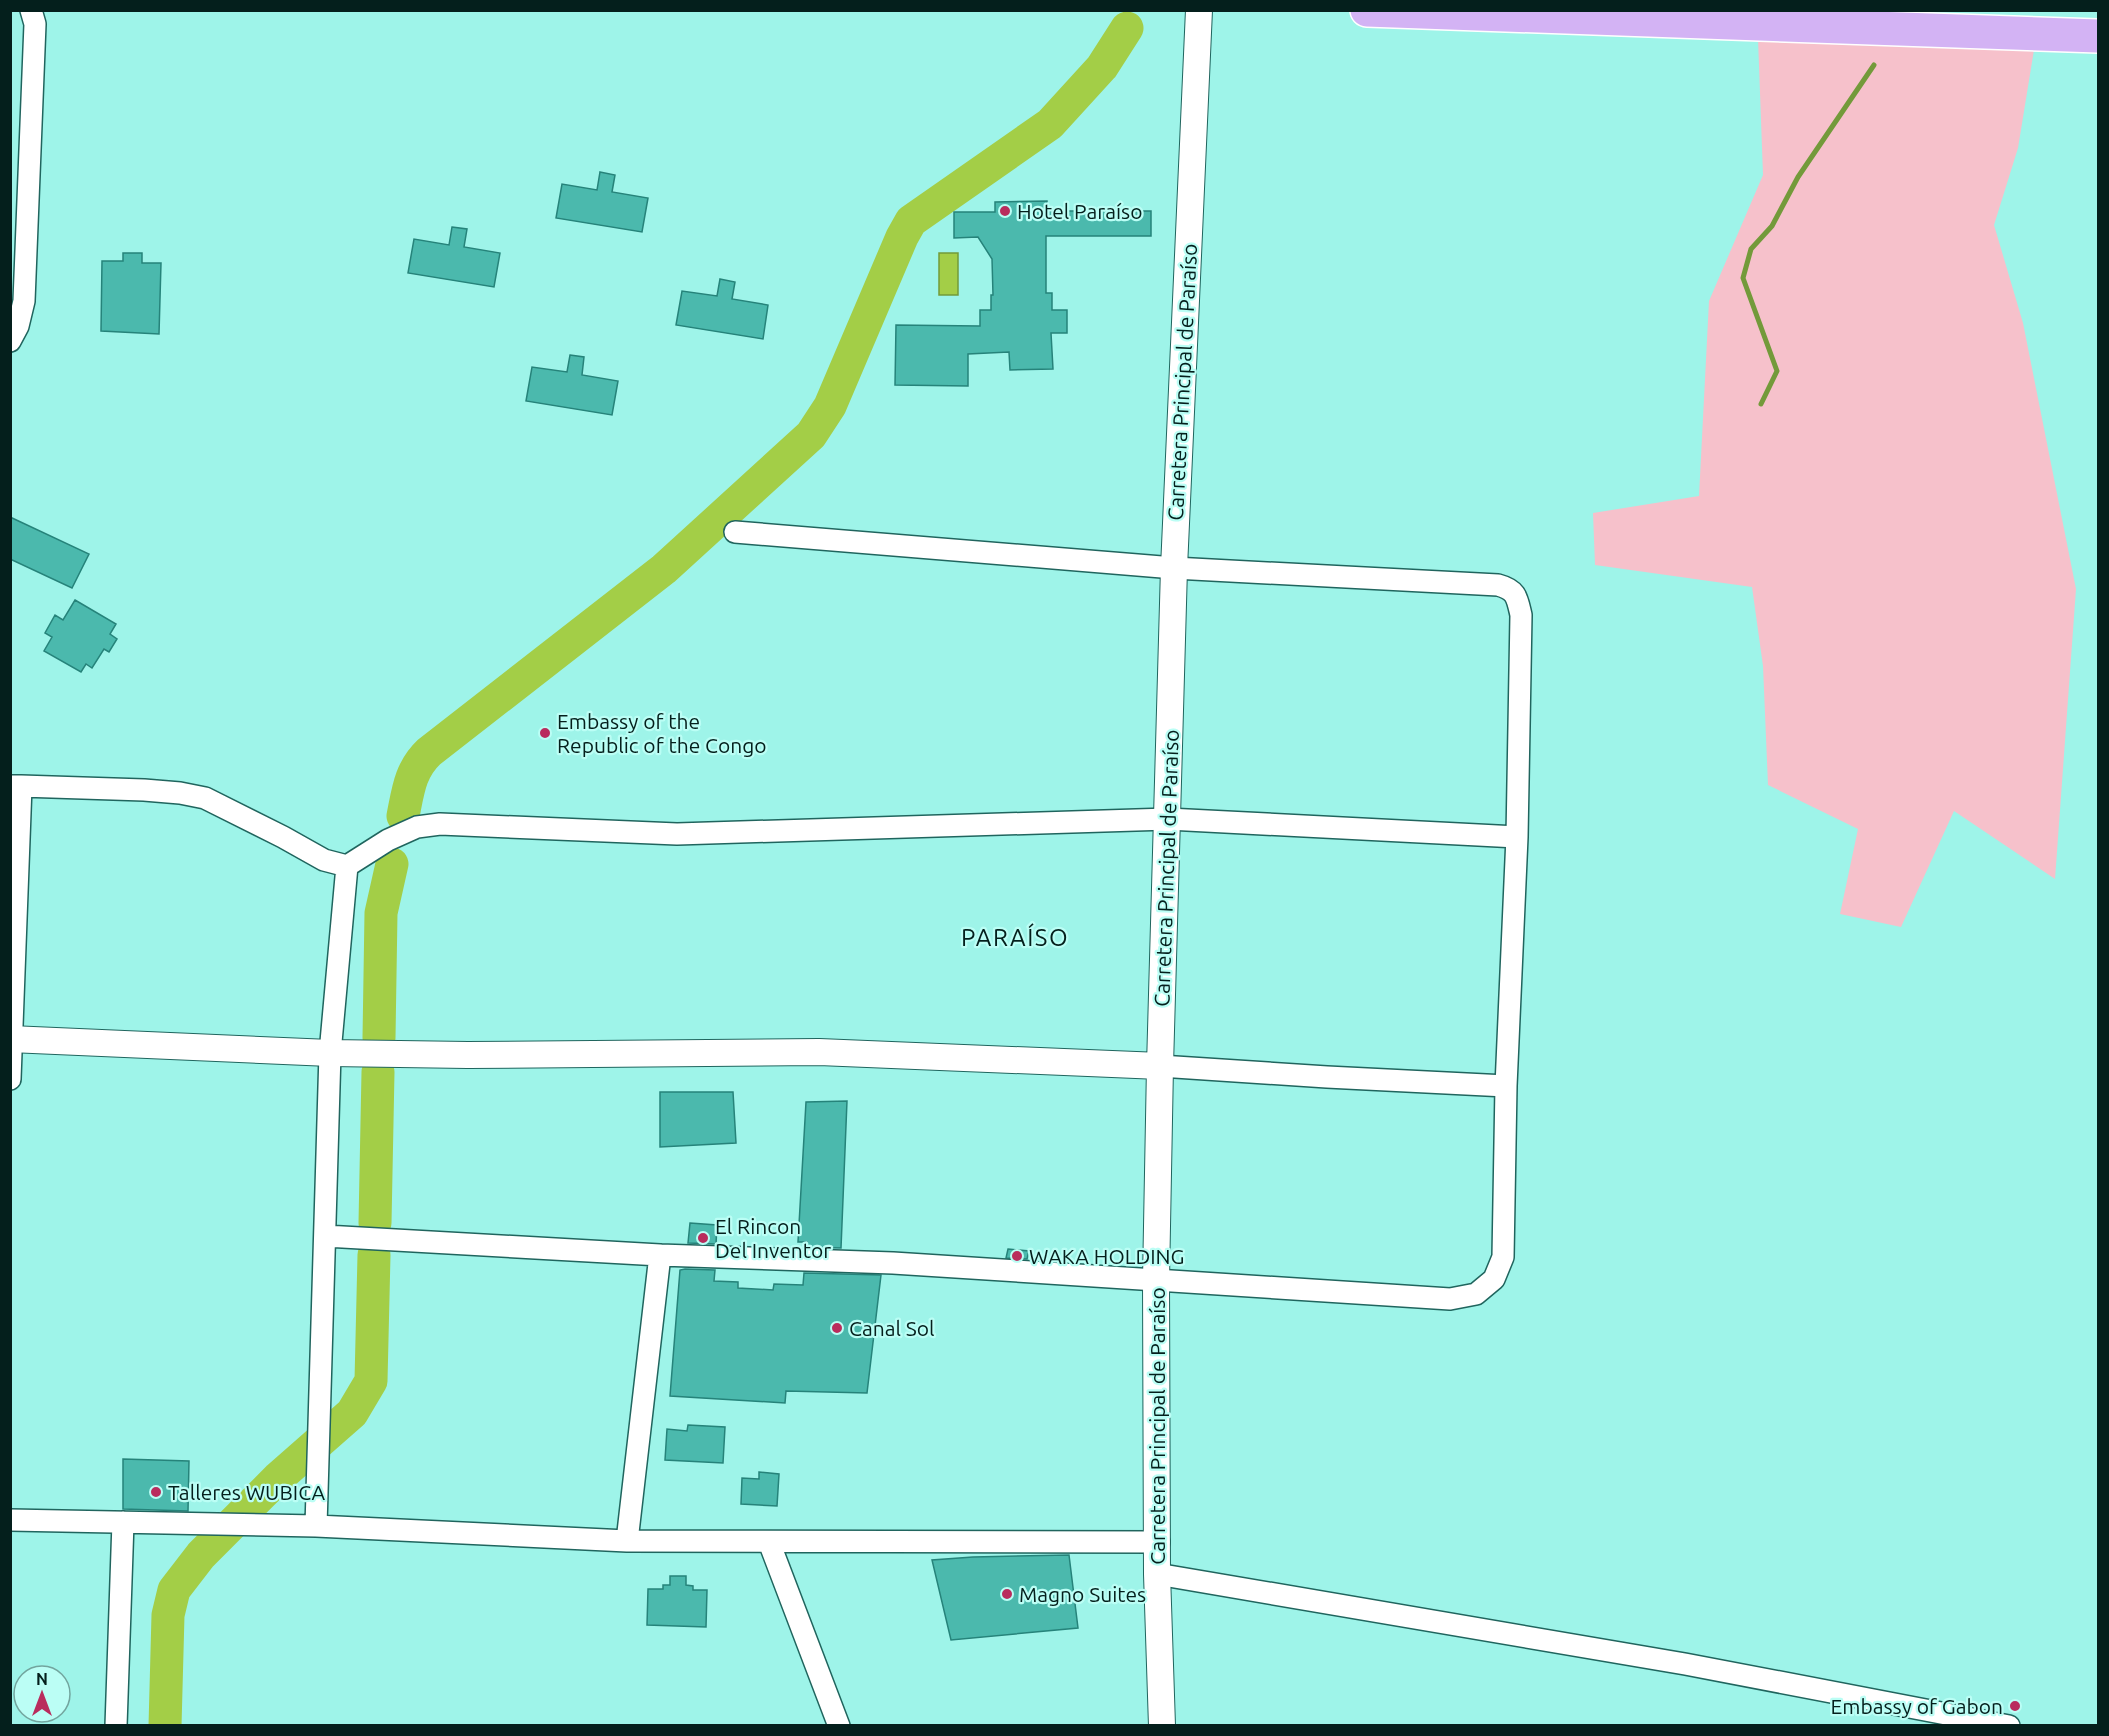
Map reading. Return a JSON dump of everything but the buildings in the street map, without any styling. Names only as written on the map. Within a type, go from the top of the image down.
[{"type":"main road","points":[[1367,10],[2098,36]]},
{"type":"street","points":[[10,341],[18,326],[24,301],[35,24],[31,10]]},
{"type":"street","name":"Carretera Principal de Paraíso","points":[[1162,1725],[1157,1574],[1156,1280],[1160,1066],[1174,568],[1199,10]]},
{"type":"street","points":[[325,1236],[660,1255],[893,1263],[1450,1299],[1476,1294],[1494,1279],[1503,1257],[1506,1086],[1517,837],[1521,615],[1517,597],[1510,588],[1498,585],[1174,568],[735,532]]},
{"type":"street","points":[[10,1079],[16,786],[144,790],[205,798],[324,860],[347,866],[388,840],[417,827],[440,824],[677,834],[1168,819],[1517,837]]},
{"type":"street","points":[[316,1526],[330,1053],[347,866]]},
{"type":"street","points":[[11,1039],[330,1053],[480,1055],[819,1052],[1160,1066],[1506,1086]]},
{"type":"street","points":[[627,1541],[660,1255]]},
{"type":"street","points":[[10,1520],[316,1526],[627,1541],[1158,1542]]},
{"type":"street","points":[[116,1725],[123,1522]]},
{"type":"street","points":[[769,1542],[839,1725]]},
{"type":"street","points":[[1157,1574],[1685,1665],[2009,1725]]},
{"type":"shaded area","points":[[1902,10],[1904,16],[2039,19],[2018,148],[1994,225],[2023,323],[2076,589],[2055,879],[1954,811],[1901,927],[1840,914],[1858,829],[1768,785],[1763,666],[1752,587],[1595,565],[1593,513],[1699,496],[1709,301],[1763,175],[1757,11],[1736,11]]},
{"type":"shaded area","points":[[939,253],[958,253],[958,295],[939,295]]},
{"type":"waterway","points":[[403,816],[414,774],[429,752],[664,569],[811,435],[830,406],[902,237],[911,221],[1050,124],[1102,67],[1127,28]]},
{"type":"waterway","points":[[1761,404],[1777,371],[1743,278],[1751,249],[1772,226],[1798,177],[1874,65]]},
{"type":"waterway","points":[[379,1038],[381,913],[392,864]]},
{"type":"waterway","points":[[375,1223],[378,1072]]},
{"type":"waterway","points":[[165,1726],[168,1615],[174,1590],[201,1555],[278,1478],[352,1413],[371,1381],[374,1255]]},
{"type":"place","name":"Hotel Paraíso","points":[[1005,211]]},
{"type":"place","name":"Embassy of the Republic of the Congo","points":[[545,733]]},
{"type":"place","name":"El Rincon Del Inventor","points":[[703,1238]]},
{"type":"place","name":"WAKA HOLDING","points":[[1017,1256]]},
{"type":"place","name":"Canal Sol","points":[[837,1328]]},
{"type":"place","name":"Talleres WUBICA","points":[[156,1492]]},
{"type":"place","name":"Magno Suites","points":[[1007,1594]]},
{"type":"place","name":"Embassy of Gabon","points":[[2015,1706]]},
{"type":"district","name":"PARAÍSO","points":[[1015,937]]}]
